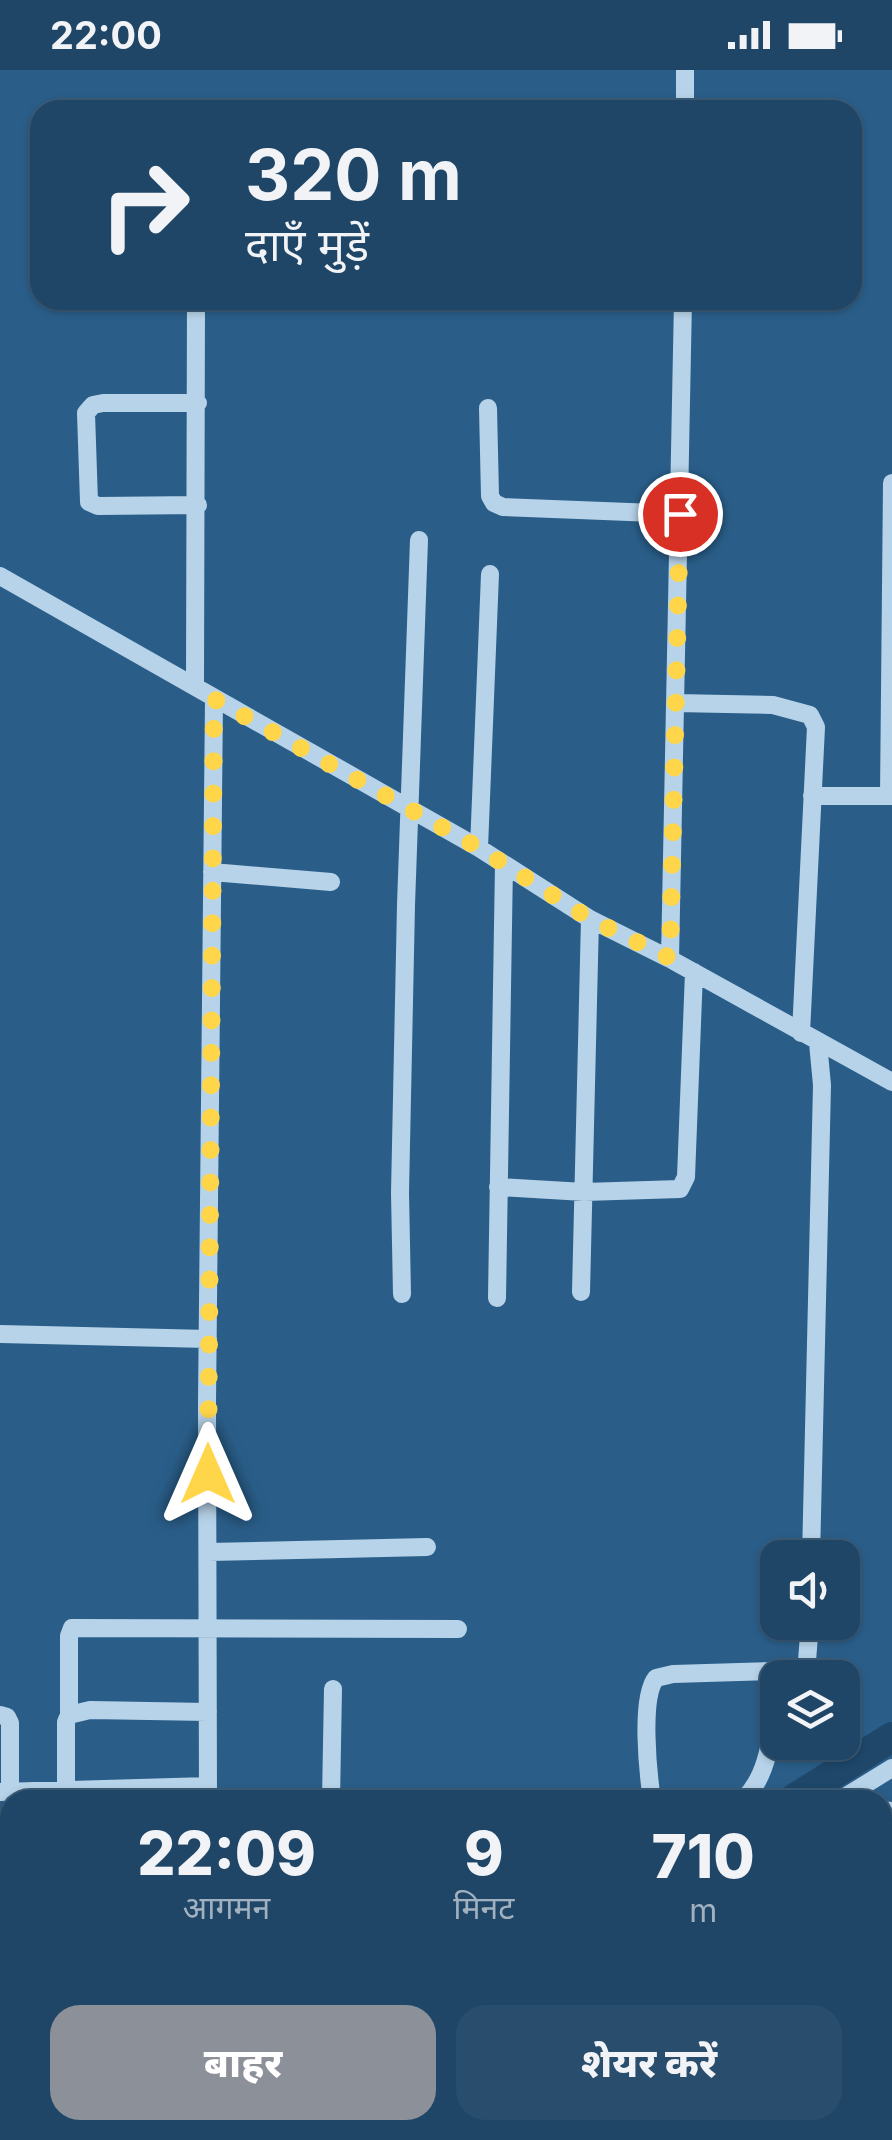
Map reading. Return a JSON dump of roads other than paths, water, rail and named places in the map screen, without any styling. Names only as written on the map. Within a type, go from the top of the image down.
[{"type":"street","points":[[685,70],[685,100]]},
{"type":"street","points":[[195,684],[196,310]]},
{"type":"street","points":[[670,958],[683,310]]},
{"type":"street","points":[[198,404],[104,403],[93,405],[86,413],[90,502],[98,506],[198,505]]},
{"type":"street","points":[[488,408],[490,496],[494,503],[503,507],[680,514]]},
{"type":"street","points":[[812,796],[891,796],[892,483]]},
{"type":"street","points":[[402,1294],[400,1192],[419,540]]},
{"type":"street","points":[[479,848],[490,574]]},
{"type":"street","points":[[0,576],[479,848],[590,919],[670,958],[892,1082]]},
{"type":"street","points":[[208,1790],[214,699]]},
{"type":"street","points":[[676,703],[773,705],[810,715],[816,728],[801,1033]]},
{"type":"street","points":[[498,1298],[504,864]]},
{"type":"street","points":[[212,872],[331,882]]},
{"type":"street","points":[[582,1292],[590,919]]},
{"type":"street","points":[[498,1187],[584,1192],[672,1190],[684,1183],[694,972]]},
{"type":"street","points":[[811,1540],[822,1103],[818,1043]]},
{"type":"street","points":[[0,1334],[208,1338]]},
{"type":"street","points":[[208,1552],[427,1547]]},
{"type":"street","points":[[66,1790],[68,1636],[72,1628],[458,1629]]},
{"type":"street","points":[[652,1790],[649,1694],[656,1678],[672,1674],[760,1679]]},
{"type":"street","points":[[331,1790],[333,1689]]},
{"type":"street","points":[[69,1715],[90,1710],[208,1712]]},
{"type":"street","points":[[0,1716],[7,1716],[10,1722],[12,1790]]},
{"type":"street","points":[[753,1790],[766,1760]]},
{"type":"street","points":[[856,1790],[892,1768]]},
{"type":"waterway","points":[[808,1790],[892,1737]]}]
